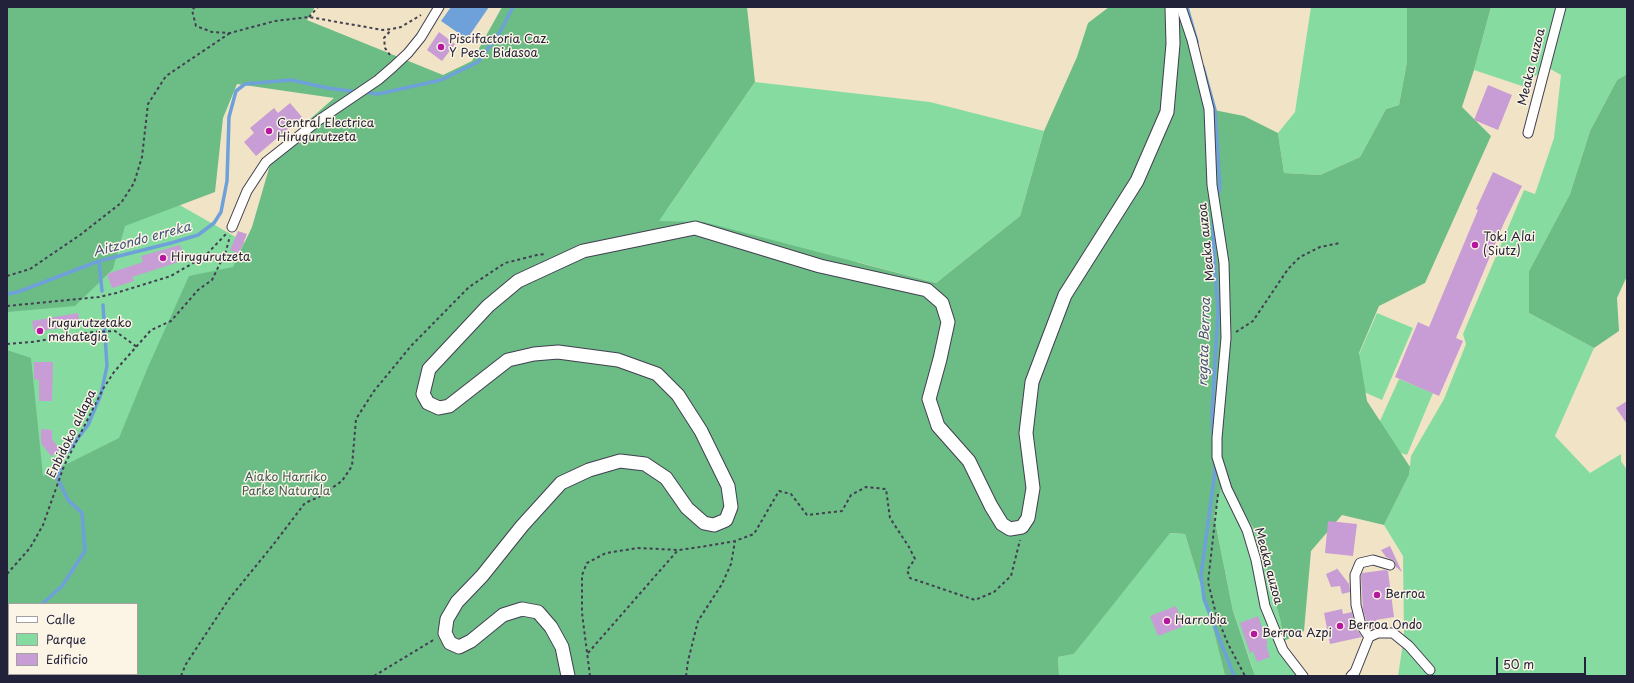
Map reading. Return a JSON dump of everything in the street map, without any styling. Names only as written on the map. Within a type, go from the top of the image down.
[{"type":"street","points":[[232,227],[247,191],[266,162],[298,136],[378,80],[393,67],[421,37],[440,7]]},
{"type":"street","points":[[568,676],[562,647],[551,627],[538,612],[522,609],[503,615],[471,642],[459,647],[450,643],[444,633],[447,619],[457,602],[482,576],[522,526],[561,483],[589,470],[620,462],[645,464],[666,478],[687,508],[704,523],[714,525],[726,520],[731,507],[728,486],[701,431],[678,395],[657,374],[618,360],[558,352],[534,354],[508,360],[449,406],[439,408],[428,403],[424,394],[425,380],[429,369],[488,306],[518,281],[583,251],[695,228],[820,266],[927,290],[942,304],[948,322],[940,360],[929,399],[938,426],[968,461],[1002,524],[1010,529],[1022,527],[1028,518],[1033,488],[1026,433],[1032,382],[1065,295],[1137,181],[1167,112],[1173,44],[1172,7]]},
{"type":"street","name":"Meaka auzoa","points":[[1181,7],[1192,40],[1209,109],[1212,185],[1224,263],[1226,338],[1217,438],[1217,457],[1227,489],[1247,530],[1256,560],[1265,606],[1283,650],[1303,676]]},
{"type":"street","name":"Meaka auzoa","points":[[1528,133],[1552,34],[1561,7]]},
{"type":"street","points":[[1369,637],[1361,625],[1356,605],[1355,575],[1360,563],[1373,560],[1390,565]]},
{"type":"street","points":[[1351,676],[1355,672],[1369,637],[1378,633],[1393,633],[1409,646],[1430,670]]},
{"type":"path","points":[[195,7],[192,10],[196,26],[212,32],[230,33],[275,21],[309,17],[383,30],[400,27],[422,14]]},
{"type":"path","points":[[309,17],[318,7]]},
{"type":"path","points":[[392,29],[384,38],[385,48],[391,57],[393,67]]},
{"type":"path","points":[[7,276],[30,269],[80,235],[121,203],[134,183],[142,157],[148,104],[166,76],[230,33]]},
{"type":"path","points":[[7,306],[99,297],[171,276],[205,256],[232,227]]},
{"type":"path","name":"Enbidoko aldapa","points":[[7,574],[30,548],[43,525],[64,466],[103,389],[114,372],[151,330],[171,321],[198,290],[212,280],[226,251],[232,227]]},
{"type":"path","points":[[1226,338],[1253,321],[1288,269],[1300,257],[1320,246],[1340,243]]},
{"type":"path","points":[[181,676],[186,664],[229,599],[305,503],[319,497],[342,481],[352,466],[356,419],[374,391],[412,346],[469,288],[505,263],[553,253]]},
{"type":"path","points":[[7,344],[32,342],[93,332],[115,331],[137,347]]},
{"type":"path","points":[[590,676],[582,613],[582,576],[587,563],[606,553],[638,548],[678,550],[735,541],[754,534],[779,491],[791,494],[807,515],[842,511],[851,495],[866,487],[886,489],[890,518],[909,546],[915,559],[907,570],[910,578],[975,600],[994,592],[1011,576],[1022,527]]},
{"type":"path","points":[[1218,488],[1208,582],[1216,614],[1223,632],[1245,676]]},
{"type":"path","points":[[686,676],[688,661],[698,621],[722,584],[731,564],[735,541]]},
{"type":"path","points":[[587,654],[678,550]]},
{"type":"path","points":[[374,676],[444,633]]},
{"type":"green space","points":[[7,7],[315,7],[307,20],[443,75],[472,61],[502,7],[747,7],[755,82],[659,221],[704,222],[936,283],[1020,216],[1044,131],[1077,57],[1088,23],[1109,7],[1181,7],[1209,109],[1244,116],[1278,133],[1284,173],[1320,175],[1360,157],[1386,109],[1399,105],[1407,62],[1407,7],[1491,7],[1474,70],[1462,107],[1491,136],[1425,283],[1379,306],[1359,353],[1367,401],[1410,467],[1409,475],[1384,525],[1342,515],[1311,551],[1304,631],[1284,641],[1280,619],[1255,530],[1223,481],[1214,516],[1233,611],[1255,676],[1225,676],[1211,620],[1185,534],[1170,533],[1074,654],[1058,657],[1059,676],[7,676],[7,350],[31,358],[43,476],[119,438],[148,367],[189,276],[233,267],[252,227],[274,151],[334,98],[237,84],[223,118],[215,192],[125,226],[113,269],[75,306],[7,312]]},
{"type":"green space","points":[[1311,7],[1407,7],[1407,62],[1399,105],[1386,109],[1360,157],[1320,175],[1284,173],[1278,133],[1295,112]]},
{"type":"green space","points":[[1491,7],[1627,7],[1627,74],[1617,80],[1590,131],[1570,194],[1529,271],[1529,313],[1594,348],[1555,436],[1590,473],[1621,454],[1621,461],[1627,470],[1627,676],[1398,676],[1404,636],[1403,556],[1384,525],[1409,475],[1411,456],[1444,399],[1466,344],[1463,334],[1524,190],[1535,194],[1554,138],[1561,75],[1545,66],[1525,87],[1474,70]]},
{"type":"green space","points":[[1627,74],[1627,276],[1617,298],[1619,331],[1594,348],[1529,313],[1529,271],[1570,194],[1590,131],[1617,80]]},
{"type":"green space","name":"Aiako Harriko Parke Naturala","points":[[755,82],[930,102],[1044,131],[1020,216],[936,283],[857,262],[555,676],[7,676],[7,254],[162,195],[403,332],[666,211]]},
{"type":"green space","points":[[1377,313],[1413,328],[1382,400],[1346,384]]},
{"type":"green space","points":[[1399,379],[1433,393],[1407,455],[1370,443]]},
{"type":"green space","points":[[1223,480],[1255,530],[1280,619],[1284,641],[1299,676],[1254,676],[1233,611],[1214,516]]},
{"type":"green space","points":[[1169,533],[1185,534],[1211,620],[1225,676],[1059,676],[1058,657],[1074,654]]},
{"type":"water","points":[[451,7],[489,7],[467,39],[441,21]]},
{"type":"building","name":"Piscifactoria Caz. Y Pesc. Bidasoa","points":[[439,32],[455,44],[442,61],[427,50]]},
{"type":"building","points":[[1488,85],[1512,95],[1498,130],[1474,120]]},
{"type":"building","name":"Central Electrica Hirugurutzeta","points":[[290,103],[302,117],[256,156],[244,142],[254,133],[250,128],[274,108],[278,113]]},
{"type":"building","points":[[1493,172],[1522,186],[1503,225],[1456,338],[1463,341],[1439,396],[1395,377],[1418,322],[1429,327],[1478,210],[1476,209]]},
{"type":"building","points":[[238,231],[247,234],[239,254],[230,250]]},
{"type":"building","points":[[180,245],[185,260],[132,277],[134,281],[112,288],[107,274],[143,262],[141,256]]},
{"type":"building","points":[[78,313],[80,325],[34,332],[32,321]]},
{"type":"building","points":[[34,362],[53,362],[52,401],[39,401],[39,380],[34,379]]},
{"type":"building","points":[[1627,401],[1627,424],[1616,408]]},
{"type":"building","points":[[41,429],[52,430],[52,439],[60,450],[51,456],[41,443]]},
{"type":"building","points":[[1328,521],[1357,524],[1353,556],[1325,553]]},
{"type":"building","points":[[1390,546],[1402,572],[1396,567],[1395,561],[1386,557],[1381,550]]},
{"type":"building","points":[[1336,567],[1349,584],[1350,592],[1342,594],[1340,586],[1331,587],[1326,574],[1337,569]]},
{"type":"building","name":"Berroa","points":[[1385,570],[1388,571],[1394,617],[1376,620],[1378,627],[1371,629],[1367,623],[1363,610],[1361,576],[1362,573]]},
{"type":"building","name":"Harrobia","points":[[1176,606],[1184,626],[1158,636],[1150,616]]},
{"type":"building","name":"Berroa Ondo","points":[[1342,609],[1343,614],[1352,612],[1355,627],[1362,637],[1330,644],[1324,613]]},
{"type":"building","name":"Berroa Azpi","points":[[1258,616],[1268,644],[1266,645],[1270,657],[1257,662],[1253,651],[1250,653],[1240,623]]},
{"type":"waterway","name":"Aitzondo erreka","points":[[363,92],[378,94],[441,80],[478,62],[500,32],[513,7]]},
{"type":"waterway","name":"regata Berroa","points":[[1187,7],[1197,42]]},
{"type":"waterway","name":"regata Berroa","points":[[1203,67],[1215,110],[1220,187],[1217,197]]},
{"type":"waterway","name":"Aitzondo erreka","points":[[7,294],[18,292],[99,261],[198,235],[214,223],[221,212],[227,181],[229,117],[236,91],[245,84],[291,80],[328,88],[357,92]]},
{"type":"waterway","name":"regata Berroa","points":[[1213,216],[1218,311],[1212,414],[1213,436]]},
{"type":"waterway","points":[[99,261],[102,291]]},
{"type":"waterway","points":[[43,603],[62,586],[85,551],[82,513],[68,500],[58,479],[62,459],[88,425],[101,394],[107,366],[103,305]]},
{"type":"waterway","name":"regata Berroa","points":[[1215,462],[1215,472],[1201,575],[1204,599],[1234,676]]},
{"type":"place","name":"Piscifactoria Caz. Y Pesc. Bidasoa","points":[[441,47]]},
{"type":"place","name":"Central Electrica Hirugurutzeta","points":[[269,131]]},
{"type":"place","name":"Toki Alai (Siutz)","points":[[1475,245]]},
{"type":"place","name":"Hirugurutzeta","points":[[163,258]]},
{"type":"place","name":"Irugurutzetako mehategia","points":[[40,331]]},
{"type":"place","name":"Berroa","points":[[1377,595]]},
{"type":"place","name":"Harrobia","points":[[1167,621]]},
{"type":"place","name":"Berroa Ondo","points":[[1340,626]]},
{"type":"place","name":"Berroa Azpi","points":[[1254,634]]}]
